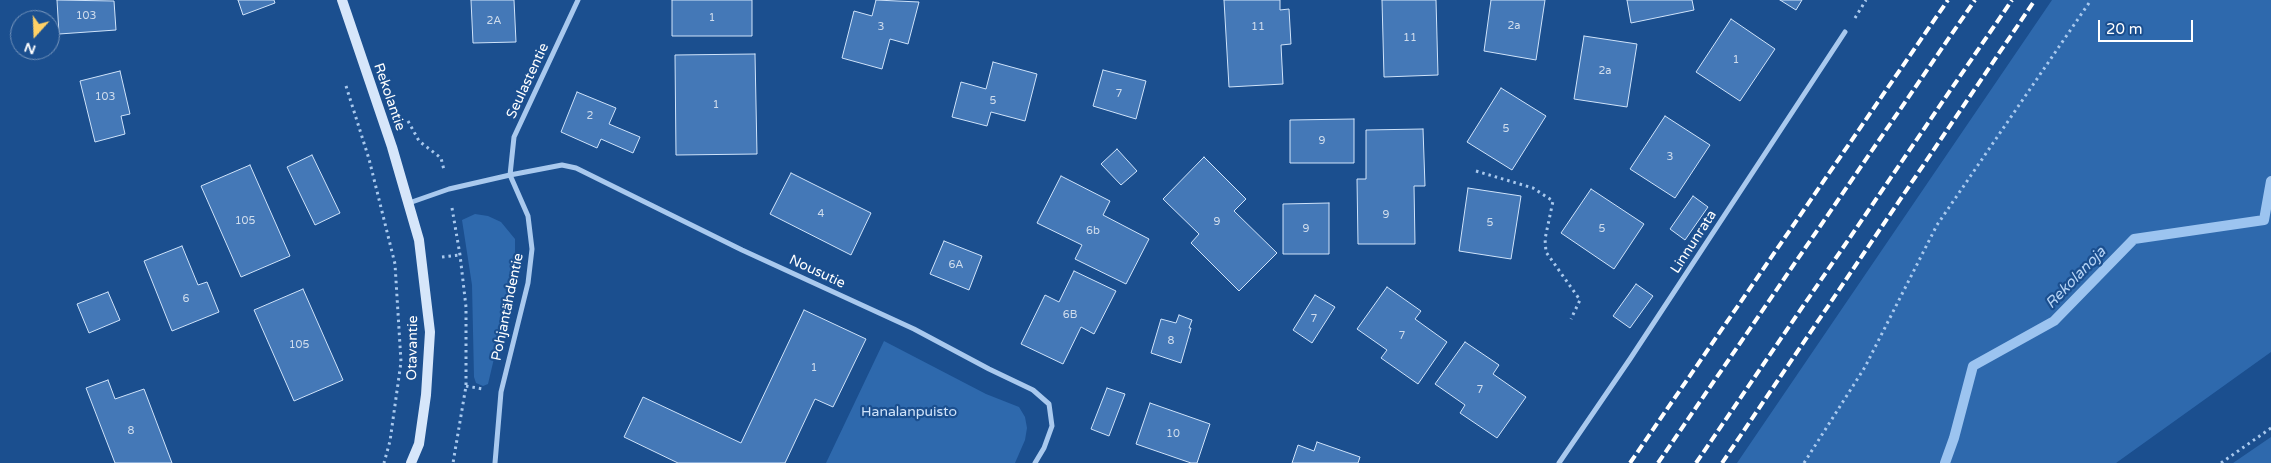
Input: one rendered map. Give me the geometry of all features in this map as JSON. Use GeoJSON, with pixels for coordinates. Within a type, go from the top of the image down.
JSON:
{"type":"FeatureCollection","features":[{"type":"Feature","properties":{"kind":"main road","name":"Rekolantie"},"geometry":{"type":"LineString","coordinates":[[342,0],[409,203]]}},
{"type":"Feature","properties":{"kind":"main road","name":"Otavantie"},"geometry":{"type":"LineString","coordinates":[[409,203],[419,240],[430,332],[426,395],[419,444],[411,463]]}},
{"type":"Feature","properties":{"kind":"street","name":"Seulastentie"},"geometry":{"type":"LineString","coordinates":[[510,175],[514,137],[578,0]]}},
{"type":"Feature","properties":{"kind":"street","name":"Linnunrata"},"geometry":{"type":"LineString","coordinates":[[1559,463],[1630,359],[1844,32]]}},
{"type":"Feature","properties":{"kind":"street","name":"Nousutie"},"geometry":{"type":"LineString","coordinates":[[510,175],[562,165],[576,168],[742,250],[914,329],[1033,390],[1050,404],[1052,426],[1044,448],[1035,463]]}},
{"type":"Feature","properties":{"kind":"street"},"geometry":{"type":"LineString","coordinates":[[409,203],[449,189],[510,175]]}},
{"type":"Feature","properties":{"kind":"street","name":"Pohjantähdentie"},"geometry":{"type":"LineString","coordinates":[[495,463],[501,392],[528,283],[532,249],[528,216],[510,175]]}},
{"type":"Feature","properties":{"kind":"path"},"geometry":{"type":"LineString","coordinates":[[1804,463],[1865,367],[1937,225],[2091,0]]}},
{"type":"Feature","properties":{"kind":"path"},"geometry":{"type":"LineString","coordinates":[[345,83],[369,159],[395,264],[402,362],[390,441],[384,463]]}},
{"type":"Feature","properties":{"kind":"path"},"geometry":{"type":"LineString","coordinates":[[1476,171],[1533,188],[1553,201],[1546,239],[1546,252],[1580,300],[1571,319]]}},
{"type":"Feature","properties":{"kind":"path"},"geometry":{"type":"LineString","coordinates":[[2221,463],[2271,428]]}},
{"type":"Feature","properties":{"kind":"green space"},"geometry":{"type":"Polygon","coordinates":[[[2052,0],[2271,0],[2271,352],[2116,463],[1737,463],[2052,0]]]}},
{"type":"Feature","properties":{"kind":"green space"},"geometry":{"type":"Polygon","coordinates":[[[475,214],[488,216],[501,222],[515,239],[515,269],[488,384],[483,386],[476,383],[474,377],[472,285],[462,220],[475,214]]]}},
{"type":"Feature","properties":{"kind":"green space","name":"Hanalanpuisto"},"geometry":{"type":"Polygon","coordinates":[[[884,341],[986,394],[1019,407],[1025,417],[1027,428],[1025,440],[1015,463],[826,463],[884,341]]]}},
{"type":"Feature","properties":{"kind":"green space"},"geometry":{"type":"Polygon","coordinates":[[[2271,437],[2271,463],[2233,463],[2271,437]]]}},
{"type":"Feature","properties":{"kind":"building"},"geometry":{"type":"Polygon","coordinates":[[[57,0],[114,1],[116,30],[60,34],[60,10],[58,10],[57,0]]]}},
{"type":"Feature","properties":{"kind":"building"},"geometry":{"type":"Polygon","coordinates":[[[238,0],[274,0],[275,3],[243,15],[238,0]]]}},
{"type":"Feature","properties":{"kind":"building"},"geometry":{"type":"Polygon","coordinates":[[[471,0],[514,0],[516,42],[473,43],[471,0]]]}},
{"type":"Feature","properties":{"kind":"building"},"geometry":{"type":"Polygon","coordinates":[[[672,0],[752,0],[752,36],[672,36],[672,0]]]}},
{"type":"Feature","properties":{"kind":"building"},"geometry":{"type":"Polygon","coordinates":[[[876,0],[919,2],[908,44],[890,39],[882,69],[842,58],[854,11],[872,16],[876,0]]]}},
{"type":"Feature","properties":{"kind":"building"},"geometry":{"type":"Polygon","coordinates":[[[1224,0],[1280,0],[1280,10],[1289,9],[1291,44],[1281,45],[1283,84],[1229,87],[1224,0]]]}},
{"type":"Feature","properties":{"kind":"building"},"geometry":{"type":"Polygon","coordinates":[[[1382,0],[1436,0],[1438,75],[1384,77],[1382,0]]]}},
{"type":"Feature","properties":{"kind":"building"},"geometry":{"type":"Polygon","coordinates":[[[1491,0],[1545,0],[1536,60],[1484,51],[1491,0]]]}},
{"type":"Feature","properties":{"kind":"building"},"geometry":{"type":"Polygon","coordinates":[[[1627,0],[1692,0],[1694,10],[1631,23],[1627,0]]]}},
{"type":"Feature","properties":{"kind":"building"},"geometry":{"type":"Polygon","coordinates":[[[1780,0],[1802,0],[1796,10],[1780,0]]]}},
{"type":"Feature","properties":{"kind":"building"},"geometry":{"type":"Polygon","coordinates":[[[1731,19],[1775,49],[1740,101],[1696,72],[1731,19]]]}},
{"type":"Feature","properties":{"kind":"building"},"geometry":{"type":"Polygon","coordinates":[[[1584,36],[1637,44],[1627,107],[1574,99],[1584,36]]]}},
{"type":"Feature","properties":{"kind":"building"},"geometry":{"type":"Polygon","coordinates":[[[755,54],[757,154],[676,155],[675,55],[755,54]]]}},
{"type":"Feature","properties":{"kind":"building"},"geometry":{"type":"Polygon","coordinates":[[[993,62],[1037,74],[1025,121],[991,112],[987,126],[952,117],[961,82],[986,89],[993,62]]]}},
{"type":"Feature","properties":{"kind":"building"},"geometry":{"type":"Polygon","coordinates":[[[1103,70],[1146,81],[1136,119],[1093,106],[1103,70]]]}},
{"type":"Feature","properties":{"kind":"building"},"geometry":{"type":"Polygon","coordinates":[[[120,71],[130,114],[121,116],[125,134],[95,142],[80,81],[120,71]]]}},
{"type":"Feature","properties":{"kind":"building"},"geometry":{"type":"Polygon","coordinates":[[[1501,88],[1546,116],[1512,170],[1467,142],[1501,88]]]}},
{"type":"Feature","properties":{"kind":"building"},"geometry":{"type":"Polygon","coordinates":[[[577,92],[616,108],[609,124],[640,137],[633,153],[601,139],[597,148],[561,132],[577,92]]]}},
{"type":"Feature","properties":{"kind":"building"},"geometry":{"type":"Polygon","coordinates":[[[1665,116],[1710,145],[1675,198],[1630,169],[1665,116]]]}},
{"type":"Feature","properties":{"kind":"building"},"geometry":{"type":"Polygon","coordinates":[[[1354,119],[1354,163],[1290,163],[1290,120],[1354,119]]]}},
{"type":"Feature","properties":{"kind":"building"},"geometry":{"type":"Polygon","coordinates":[[[1423,129],[1425,186],[1414,186],[1415,244],[1358,244],[1357,179],[1366,179],[1366,130],[1423,129]]]}},
{"type":"Feature","properties":{"kind":"building"},"geometry":{"type":"Polygon","coordinates":[[[1117,149],[1137,171],[1121,185],[1101,164],[1117,149]]]}},
{"type":"Feature","properties":{"kind":"building"},"geometry":{"type":"Polygon","coordinates":[[[312,155],[340,213],[315,225],[287,167],[312,155]]]}},
{"type":"Feature","properties":{"kind":"building"},"geometry":{"type":"Polygon","coordinates":[[[1204,157],[1246,199],[1234,211],[1277,253],[1239,291],[1191,243],[1199,234],[1163,199],[1204,157]]]}},
{"type":"Feature","properties":{"kind":"building"},"geometry":{"type":"Polygon","coordinates":[[[250,165],[290,256],[241,277],[201,186],[250,165]]]}},
{"type":"Feature","properties":{"kind":"building"},"geometry":{"type":"Polygon","coordinates":[[[791,173],[871,213],[851,255],[770,214],[791,173]]]}},
{"type":"Feature","properties":{"kind":"building"},"geometry":{"type":"Polygon","coordinates":[[[1061,176],[1110,201],[1103,215],[1149,239],[1126,284],[1075,259],[1082,245],[1037,223],[1061,176]]]}},
{"type":"Feature","properties":{"kind":"building"},"geometry":{"type":"Polygon","coordinates":[[[1468,188],[1521,196],[1511,259],[1459,251],[1468,188]]]}},
{"type":"Feature","properties":{"kind":"building"},"geometry":{"type":"Polygon","coordinates":[[[1591,189],[1644,224],[1614,269],[1561,233],[1591,189]]]}},
{"type":"Feature","properties":{"kind":"building"},"geometry":{"type":"Polygon","coordinates":[[[1693,196],[1708,207],[1685,240],[1670,229],[1693,196]]]}},
{"type":"Feature","properties":{"kind":"building"},"geometry":{"type":"Polygon","coordinates":[[[1329,203],[1329,254],[1283,254],[1283,204],[1329,203]]]}},
{"type":"Feature","properties":{"kind":"building"},"geometry":{"type":"Polygon","coordinates":[[[944,241],[982,256],[969,290],[930,274],[944,241]]]}},
{"type":"Feature","properties":{"kind":"building"},"geometry":{"type":"Polygon","coordinates":[[[182,246],[198,285],[207,282],[219,312],[172,331],[144,261],[182,246]]]}},
{"type":"Feature","properties":{"kind":"building"},"geometry":{"type":"Polygon","coordinates":[[[1074,271],[1116,291],[1094,334],[1081,327],[1063,364],[1021,344],[1045,295],[1059,302],[1074,271]]]}},
{"type":"Feature","properties":{"kind":"building"},"geometry":{"type":"Polygon","coordinates":[[[1636,284],[1653,296],[1630,328],[1613,316],[1636,284]]]}},
{"type":"Feature","properties":{"kind":"building"},"geometry":{"type":"Polygon","coordinates":[[[1387,287],[1421,311],[1415,319],[1447,342],[1418,384],[1381,358],[1387,350],[1357,329],[1387,287]]]}},
{"type":"Feature","properties":{"kind":"building"},"geometry":{"type":"Polygon","coordinates":[[[303,289],[343,380],[294,401],[254,310],[303,289]]]}},
{"type":"Feature","properties":{"kind":"building"},"geometry":{"type":"Polygon","coordinates":[[[108,292],[120,320],[89,333],[77,304],[108,292]]]}},
{"type":"Feature","properties":{"kind":"building"},"geometry":{"type":"Polygon","coordinates":[[[1315,295],[1335,307],[1312,343],[1293,330],[1315,295]]]}},
{"type":"Feature","properties":{"kind":"building"},"geometry":{"type":"Polygon","coordinates":[[[804,310],[866,339],[833,407],[815,399],[785,463],[678,463],[624,437],[643,397],[741,443],[804,310]]]}},
{"type":"Feature","properties":{"kind":"building"},"geometry":{"type":"Polygon","coordinates":[[[1179,315],[1192,320],[1181,363],[1151,353],[1161,319],[1176,323],[1179,315]]]}},
{"type":"Feature","properties":{"kind":"building"},"geometry":{"type":"Polygon","coordinates":[[[1465,342],[1499,365],[1493,374],[1526,397],[1497,438],[1460,413],[1465,405],[1435,384],[1465,342]]]}},
{"type":"Feature","properties":{"kind":"building"},"geometry":{"type":"Polygon","coordinates":[[[108,380],[115,399],[144,389],[172,463],[115,463],[86,388],[108,380]]]}},
{"type":"Feature","properties":{"kind":"building"},"geometry":{"type":"Polygon","coordinates":[[[1107,388],[1125,394],[1109,436],[1091,429],[1107,388]]]}},
{"type":"Feature","properties":{"kind":"building"},"geometry":{"type":"Polygon","coordinates":[[[1150,403],[1210,424],[1197,463],[1191,463],[1136,444],[1150,403]]]}},
{"type":"Feature","properties":{"kind":"building"},"geometry":{"type":"Polygon","coordinates":[[[1317,442],[1360,457],[1358,463],[1292,463],[1298,445],[1314,451],[1317,442]]]}},
{"type":"Feature","properties":{"kind":"waterway","name":"Rekolanoja"},"geometry":{"type":"LineString","coordinates":[[1945,463],[1954,438],[1973,366],[2054,321],[2134,239],[2264,220],[2271,181]]}},
{"type":"Feature","properties":{"kind":"railway"},"geometry":{"type":"LineString","coordinates":[[1630,463],[1948,0]]}},
{"type":"Feature","properties":{"kind":"railway"},"geometry":{"type":"LineString","coordinates":[[1658,463],[1975,0]]}},
{"type":"Feature","properties":{"kind":"railway"},"geometry":{"type":"LineString","coordinates":[[1696,463],[2012,0]]}},
{"type":"Feature","properties":{"kind":"railway"},"geometry":{"type":"LineString","coordinates":[[1722,463],[2035,0]]}}]}
